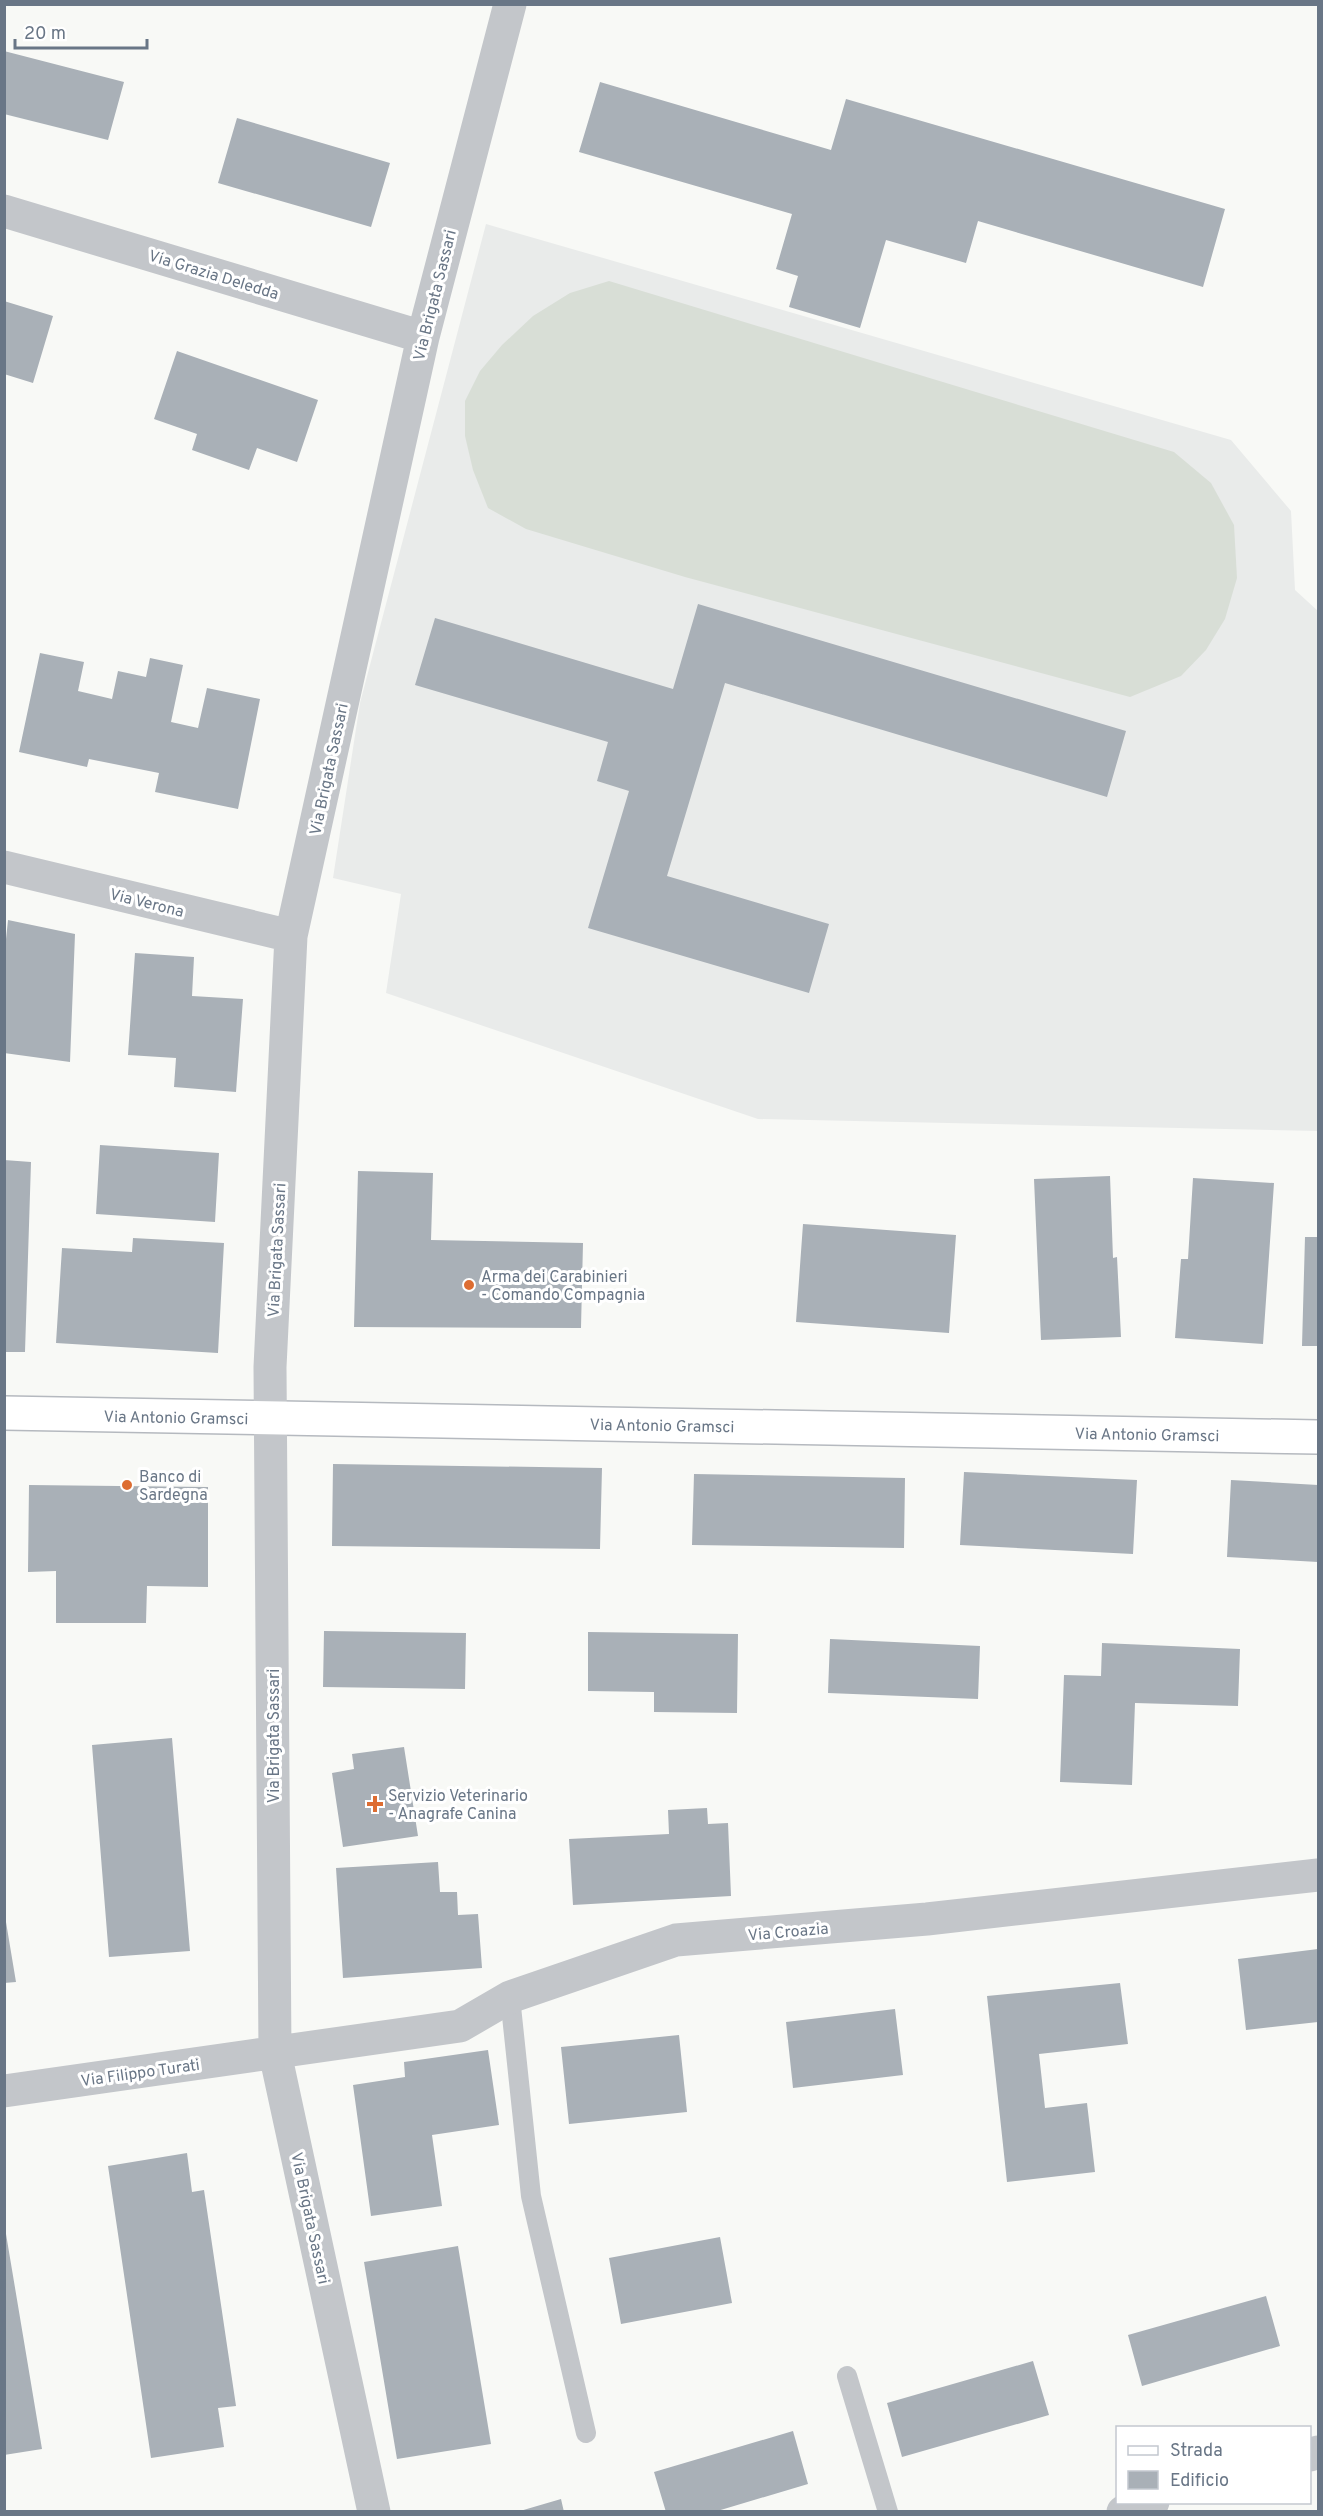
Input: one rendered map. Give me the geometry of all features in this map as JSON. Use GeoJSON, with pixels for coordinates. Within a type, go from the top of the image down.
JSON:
{"type":"FeatureCollection","features":[{"type":"Feature","properties":{"kind":"street","name":"Via Brigata Sassari"},"geometry":{"type":"LineString","coordinates":[[374,2511],[275,2053],[270,1355],[291,936],[423,337],[510,4]]}},
{"type":"Feature","properties":{"kind":"street","name":"Via Grazia Deledda"},"geometry":{"type":"LineString","coordinates":[[4,211],[423,337]]}},
{"type":"Feature","properties":{"kind":"street","name":"Via Verona"},"geometry":{"type":"LineString","coordinates":[[4,867],[291,936]]}},
{"type":"Feature","properties":{"kind":"street","name":"Via Antonio Gramsci"},"geometry":{"type":"LineString","coordinates":[[4,1413],[1318,1437]]}},
{"type":"Feature","properties":{"kind":"street","name":"Via Croazia"},"geometry":{"type":"LineString","coordinates":[[275,2053],[460,2026],[510,1997],[676,1940],[927,1919],[1318,1875]]}},
{"type":"Feature","properties":{"kind":"street","name":"Via Filippo Turati"},"geometry":{"type":"LineString","coordinates":[[4,2091],[275,2053]]}},
{"type":"Feature","properties":{"kind":"street"},"geometry":{"type":"LineString","coordinates":[[1124,2511],[1148,2504]]}},
{"type":"Feature","properties":{"kind":"lane"},"geometry":{"type":"LineString","coordinates":[[510,1997],[531,2196],[586,2433]]}},
{"type":"Feature","properties":{"kind":"lane"},"geometry":{"type":"LineString","coordinates":[[848,2376],[888,2511]]}},
{"type":"Feature","properties":{"kind":"shaded area"},"geometry":{"type":"Polygon","coordinates":[[[486,224],[1231,440],[1291,511],[1295,590],[1318,611],[1318,1131],[758,1119],[386,993],[401,894],[333,878],[360,703],[486,224]]]}},
{"type":"Feature","properties":{"kind":"shaded area"},"geometry":{"type":"Polygon","coordinates":[[[609,281],[1174,452],[1211,483],[1234,525],[1237,578],[1225,619],[1206,650],[1181,676],[1130,697],[685,577],[526,529],[488,508],[473,470],[465,436],[465,401],[480,371],[502,345],[533,316],[570,293],[609,281]]]}},
{"type":"Feature","properties":{"kind":"building"},"geometry":{"type":"Polygon","coordinates":[[[4,51],[124,82],[108,140],[4,114],[4,51]]]}},
{"type":"Feature","properties":{"kind":"building"},"geometry":{"type":"Polygon","coordinates":[[[600,82],[831,150],[846,99],[1225,209],[1203,287],[978,221],[966,263],[886,240],[860,328],[789,307],[798,276],[776,269],[792,214],[579,152],[600,82]]]}},
{"type":"Feature","properties":{"kind":"building"},"geometry":{"type":"Polygon","coordinates":[[[237,118],[390,163],[371,227],[218,183],[237,118]]]}},
{"type":"Feature","properties":{"kind":"building"},"geometry":{"type":"Polygon","coordinates":[[[4,301],[53,316],[33,383],[4,374],[4,301]]]}},
{"type":"Feature","properties":{"kind":"building"},"geometry":{"type":"Polygon","coordinates":[[[177,351],[318,400],[297,462],[257,448],[249,470],[192,450],[197,434],[154,419],[177,351]]]}},
{"type":"Feature","properties":{"kind":"building"},"geometry":{"type":"Polygon","coordinates":[[[698,604],[1126,731],[1107,797],[725,683],[667,876],[829,924],[809,993],[588,928],[629,791],[597,781],[608,742],[415,685],[435,618],[673,689],[698,604]]]}},
{"type":"Feature","properties":{"kind":"building"},"geometry":{"type":"Polygon","coordinates":[[[40,653],[84,662],[78,691],[112,699],[118,671],[146,677],[150,658],[183,665],[171,722],[198,728],[207,688],[260,699],[238,809],[155,792],[159,773],[89,759],[87,767],[19,752],[40,653]]]}},
{"type":"Feature","properties":{"kind":"building"},"geometry":{"type":"Polygon","coordinates":[[[8,920],[75,934],[70,1062],[4,1053],[4,958],[8,920]]]}},
{"type":"Feature","properties":{"kind":"building"},"geometry":{"type":"Polygon","coordinates":[[[135,953],[194,957],[192,996],[243,999],[236,1092],[174,1087],[176,1058],[128,1055],[135,953]]]}},
{"type":"Feature","properties":{"kind":"building"},"geometry":{"type":"Polygon","coordinates":[[[100,1145],[219,1153],[215,1222],[96,1214],[100,1145]]]}},
{"type":"Feature","properties":{"kind":"building"},"geometry":{"type":"Polygon","coordinates":[[[4,1160],[31,1162],[25,1352],[4,1352],[4,1160]]]}},
{"type":"Feature","properties":{"kind":"building","name":"Arma dei Carabinieri - Comando Compagnia"},"geometry":{"type":"Polygon","coordinates":[[[358,1171],[433,1173],[431,1240],[583,1243],[581,1328],[354,1327],[358,1171]]]}},
{"type":"Feature","properties":{"kind":"building"},"geometry":{"type":"Polygon","coordinates":[[[1110,1176],[1113,1258],[1117,1257],[1121,1337],[1041,1340],[1034,1179],[1110,1176]]]}},
{"type":"Feature","properties":{"kind":"building"},"geometry":{"type":"Polygon","coordinates":[[[1193,1178],[1274,1183],[1263,1344],[1175,1338],[1181,1259],[1188,1259],[1193,1178]]]}},
{"type":"Feature","properties":{"kind":"building"},"geometry":{"type":"Polygon","coordinates":[[[803,1224],[956,1235],[949,1333],[796,1322],[803,1224]]]}},
{"type":"Feature","properties":{"kind":"building"},"geometry":{"type":"Polygon","coordinates":[[[1305,1237],[1318,1237],[1318,1346],[1302,1346],[1305,1237]]]}},
{"type":"Feature","properties":{"kind":"building"},"geometry":{"type":"Polygon","coordinates":[[[133,1238],[224,1243],[218,1353],[56,1343],[62,1248],[132,1252],[133,1238]]]}},
{"type":"Feature","properties":{"kind":"building"},"geometry":{"type":"Polygon","coordinates":[[[333,1464],[602,1468],[600,1549],[332,1546],[333,1464]]]}},
{"type":"Feature","properties":{"kind":"building"},"geometry":{"type":"Polygon","coordinates":[[[964,1472],[1137,1480],[1133,1554],[960,1545],[964,1472]]]}},
{"type":"Feature","properties":{"kind":"building"},"geometry":{"type":"Polygon","coordinates":[[[694,1474],[905,1478],[904,1548],[692,1545],[694,1474]]]}},
{"type":"Feature","properties":{"kind":"building"},"geometry":{"type":"Polygon","coordinates":[[[1231,1480],[1318,1485],[1318,1562],[1227,1557],[1231,1480]]]}},
{"type":"Feature","properties":{"kind":"building"},"geometry":{"type":"Polygon","coordinates":[[[29,1485],[208,1487],[208,1587],[147,1586],[146,1623],[56,1623],[56,1571],[28,1572],[29,1485]]]}},
{"type":"Feature","properties":{"kind":"building"},"geometry":{"type":"Polygon","coordinates":[[[324,1631],[466,1633],[465,1689],[323,1687],[324,1631]]]}},
{"type":"Feature","properties":{"kind":"building"},"geometry":{"type":"Polygon","coordinates":[[[588,1632],[738,1634],[737,1713],[654,1712],[654,1692],[588,1691],[588,1632]]]}},
{"type":"Feature","properties":{"kind":"building"},"geometry":{"type":"Polygon","coordinates":[[[830,1639],[980,1646],[978,1699],[828,1693],[830,1639]]]}},
{"type":"Feature","properties":{"kind":"building"},"geometry":{"type":"Polygon","coordinates":[[[1102,1643],[1240,1649],[1238,1706],[1135,1703],[1132,1785],[1060,1782],[1064,1675],[1101,1676],[1102,1643]]]}},
{"type":"Feature","properties":{"kind":"building"},"geometry":{"type":"Polygon","coordinates":[[[172,1738],[190,1951],[109,1957],[92,1745],[172,1738]]]}},
{"type":"Feature","properties":{"kind":"building","name":"Servizio Veterinario - Anagrafe Canina"},"geometry":{"type":"Polygon","coordinates":[[[404,1747],[418,1836],[343,1847],[332,1773],[354,1769],[352,1754],[404,1747]]]}},
{"type":"Feature","properties":{"kind":"building"},"geometry":{"type":"Polygon","coordinates":[[[707,1808],[708,1824],[728,1823],[731,1896],[573,1905],[569,1839],[669,1834],[668,1810],[707,1808]]]}},
{"type":"Feature","properties":{"kind":"building"},"geometry":{"type":"Polygon","coordinates":[[[438,1862],[440,1892],[457,1892],[458,1915],[478,1914],[482,1968],[343,1978],[336,1868],[438,1862]]]}},
{"type":"Feature","properties":{"kind":"building"},"geometry":{"type":"Polygon","coordinates":[[[4,1910],[16,1982],[4,1983],[4,1910]]]}},
{"type":"Feature","properties":{"kind":"building"},"geometry":{"type":"Polygon","coordinates":[[[1318,1949],[1318,2022],[1246,2030],[1238,1959],[1318,1949]]]}},
{"type":"Feature","properties":{"kind":"building"},"geometry":{"type":"Polygon","coordinates":[[[1120,1983],[1128,2044],[1039,2054],[1045,2108],[1087,2103],[1095,2172],[1007,2182],[987,1996],[1120,1983]]]}},
{"type":"Feature","properties":{"kind":"building"},"geometry":{"type":"Polygon","coordinates":[[[895,2009],[903,2075],[793,2088],[786,2022],[895,2009]]]}},
{"type":"Feature","properties":{"kind":"building"},"geometry":{"type":"Polygon","coordinates":[[[679,2035],[687,2112],[569,2124],[561,2047],[679,2035]]]}},
{"type":"Feature","properties":{"kind":"building"},"geometry":{"type":"Polygon","coordinates":[[[488,2050],[499,2125],[432,2135],[442,2206],[371,2216],[353,2085],[405,2077],[404,2062],[488,2050]]]}},
{"type":"Feature","properties":{"kind":"building"},"geometry":{"type":"Polygon","coordinates":[[[187,2153],[192,2192],[204,2190],[236,2406],[218,2408],[224,2447],[151,2458],[108,2166],[187,2153]]]}},
{"type":"Feature","properties":{"kind":"building"},"geometry":{"type":"Polygon","coordinates":[[[4,2222],[42,2449],[4,2455],[4,2222]]]}},
{"type":"Feature","properties":{"kind":"building"},"geometry":{"type":"Polygon","coordinates":[[[720,2237],[732,2303],[621,2324],[609,2258],[720,2237]]]}},
{"type":"Feature","properties":{"kind":"building"},"geometry":{"type":"Polygon","coordinates":[[[458,2246],[491,2444],[397,2459],[364,2262],[458,2246]]]}},
{"type":"Feature","properties":{"kind":"building"},"geometry":{"type":"Polygon","coordinates":[[[1266,2296],[1280,2346],[1142,2386],[1128,2335],[1266,2296]]]}},
{"type":"Feature","properties":{"kind":"building"},"geometry":{"type":"Polygon","coordinates":[[[1033,2361],[1049,2415],[902,2457],[887,2403],[1033,2361]]]}},
{"type":"Feature","properties":{"kind":"building"},"geometry":{"type":"Polygon","coordinates":[[[793,2431],[808,2484],[714,2512],[666,2512],[654,2472],[793,2431]]]}},
{"type":"Feature","properties":{"kind":"building"},"geometry":{"type":"Polygon","coordinates":[[[561,2499],[564,2512],[520,2512],[520,2511],[561,2499]]]}},
{"type":"Feature","properties":{"kind":"place","name":"Arma dei Carabinieri - Comando Compagnia"},"geometry":{"type":"Point","coordinates":[469,1285]}},
{"type":"Feature","properties":{"kind":"place","name":"Banco di Sardegna"},"geometry":{"type":"Point","coordinates":[127,1485]}},
{"type":"Feature","properties":{"kind":"place","name":"Servizio Veterinario - Anagrafe Canina"},"geometry":{"type":"Point","coordinates":[375,1804]}}]}
